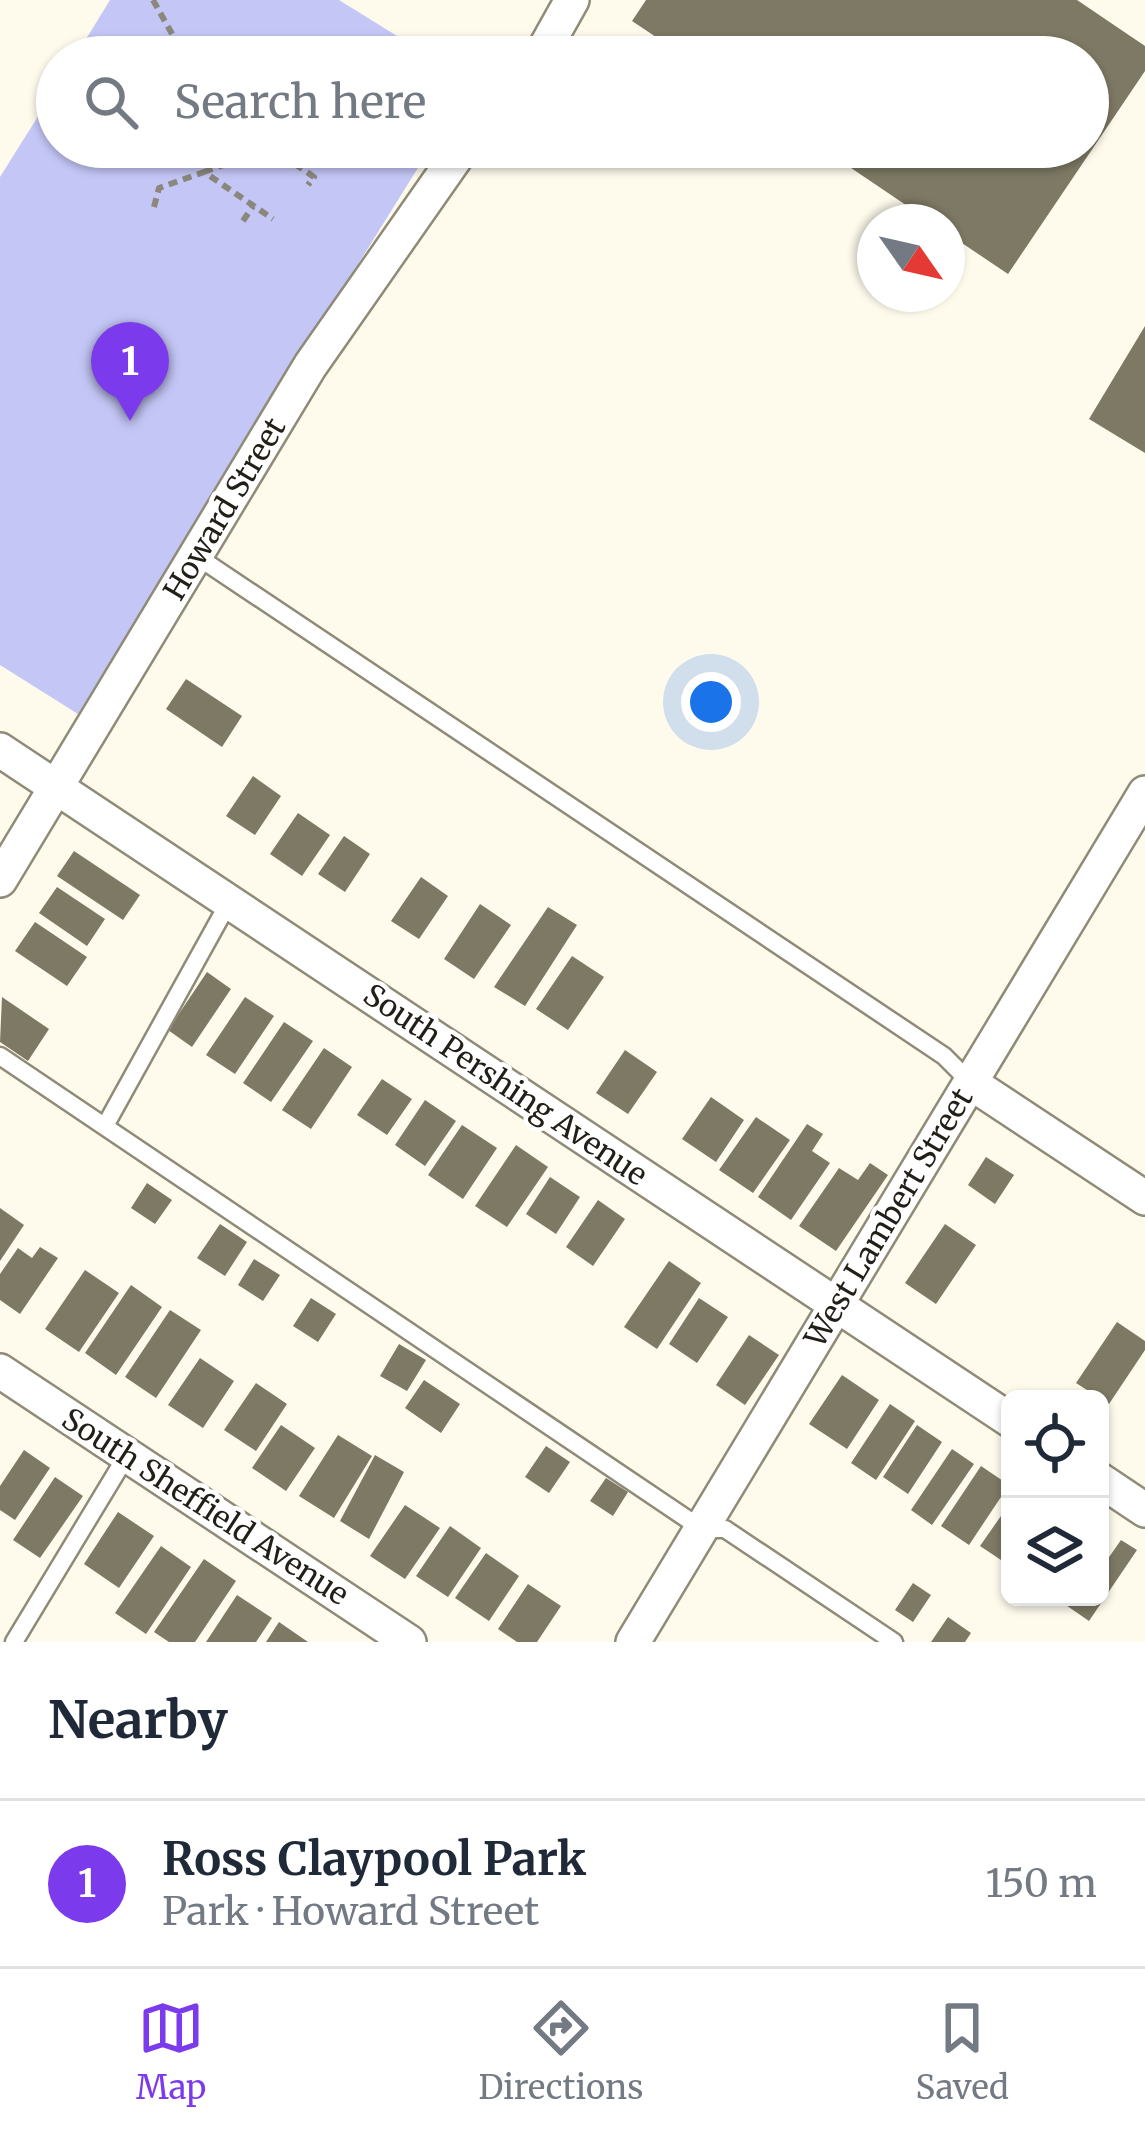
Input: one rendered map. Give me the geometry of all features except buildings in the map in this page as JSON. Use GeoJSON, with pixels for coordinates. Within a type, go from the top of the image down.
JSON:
{"type":"FeatureCollection","features":[{"type":"Feature","properties":{"kind":"street"},"geometry":{"type":"LineString","coordinates":[[552,36],[572,0]]}},
{"type":"Feature","properties":{"kind":"street","name":"Howard Street"},"geometry":{"type":"LineString","coordinates":[[0,880],[310,366],[448,168]]}},
{"type":"Feature","properties":{"kind":"street","name":"South Pershing Avenue"},"geometry":{"type":"LineString","coordinates":[[0,750],[1001,1414]]}},
{"type":"Feature","properties":{"kind":"street","name":"West Lambert Street"},"geometry":{"type":"LineString","coordinates":[[633,1642],[1145,793]]}},
{"type":"Feature","properties":{"kind":"street"},"geometry":{"type":"LineString","coordinates":[[970,1083],[1145,1198]]}},
{"type":"Feature","properties":{"kind":"street","name":"South Sheffield Avenue"},"geometry":{"type":"LineString","coordinates":[[0,1371],[409,1642]]}},
{"type":"Feature","properties":{"kind":"street"},"geometry":{"type":"LineString","coordinates":[[1109,1486],[1145,1510]]}},
{"type":"Feature","properties":{"kind":"lane"},"geometry":{"type":"LineString","coordinates":[[198,557],[944,1056],[970,1083]]}},
{"type":"Feature","properties":{"kind":"lane"},"geometry":{"type":"LineString","coordinates":[[105,1126],[229,902]]}},
{"type":"Feature","properties":{"kind":"lane"},"geometry":{"type":"LineString","coordinates":[[0,1056],[702,1529],[725,1529],[894,1642]]}},
{"type":"Feature","properties":{"kind":"lane"},"geometry":{"type":"LineString","coordinates":[[14,1642],[127,1455]]}},
{"type":"Feature","properties":{"kind":"path"},"geometry":{"type":"LineString","coordinates":[[153,0],[173,36]]}},
{"type":"Feature","properties":{"kind":"path"},"geometry":{"type":"LineString","coordinates":[[154,207],[159,188],[215,168]]}},
{"type":"Feature","properties":{"kind":"path"},"geometry":{"type":"LineString","coordinates":[[302,168],[314,176],[308,185]]}},
{"type":"Feature","properties":{"kind":"path"},"geometry":{"type":"LineString","coordinates":[[204,172],[273,219]]}},
{"type":"Feature","properties":{"kind":"path"},"geometry":{"type":"LineString","coordinates":[[243,221],[253,206]]}},
{"type":"Feature","properties":{"kind":"shaded area"},"geometry":{"type":"Polygon","coordinates":[[[110,0],[339,0],[397,36],[88,36],[110,0]]]}},
{"type":"Feature","properties":{"kind":"shaded area"},"geometry":{"type":"Polygon","coordinates":[[[36,120],[36,168],[418,168],[78,714],[0,665],[0,177],[36,120]]]}},
{"type":"Feature","properties":{"kind":"place","name":"Ross Claypool Park"},"geometry":{"type":"Point","coordinates":[130,421]}}]}
